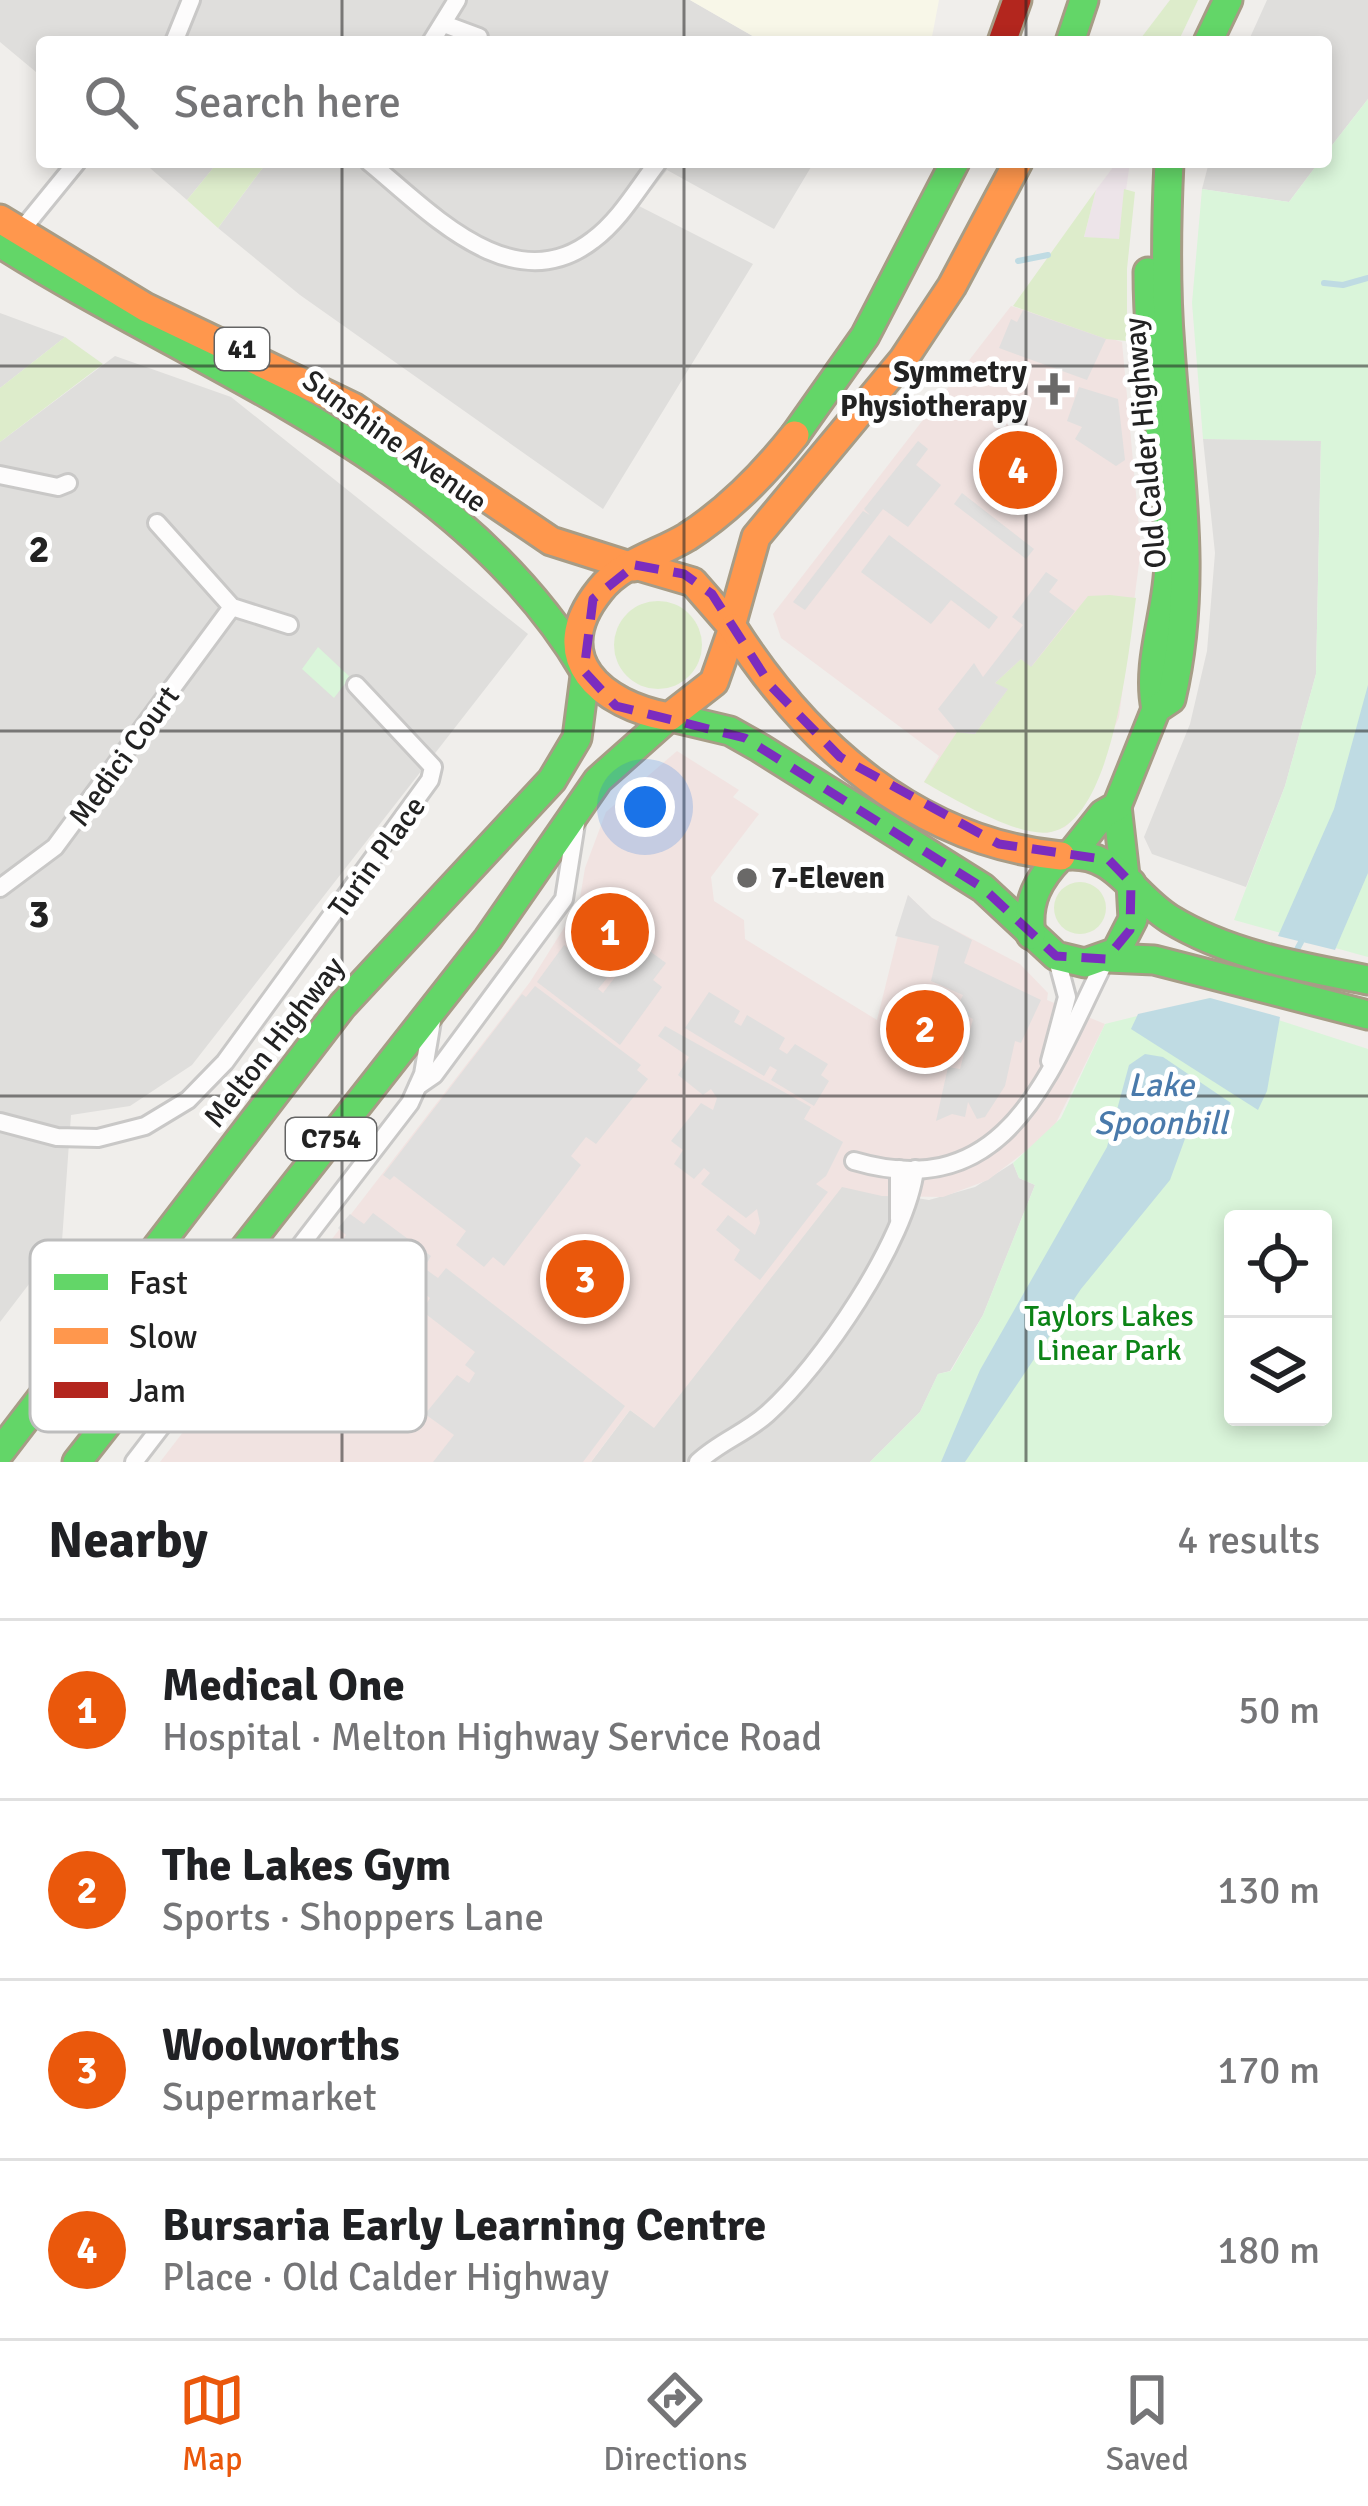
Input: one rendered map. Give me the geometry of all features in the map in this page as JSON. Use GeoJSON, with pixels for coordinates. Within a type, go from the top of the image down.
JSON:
{"type":"FeatureCollection","features":[{"type":"Feature","properties":{"kind":"main road"},"geometry":{"type":"LineString","coordinates":[[1004,36],[1016,0]]}},
{"type":"Feature","properties":{"kind":"main road"},"geometry":{"type":"LineString","coordinates":[[1072,36],[1084,0]]}},
{"type":"Feature","properties":{"kind":"main road"},"geometry":{"type":"LineString","coordinates":[[1211,36],[1228,0]]}},
{"type":"Feature","properties":{"kind":"main road"},"geometry":{"type":"LineString","coordinates":[[585,673],[586,622],[593,599],[634,566],[718,514],[793,436],[887,295],[952,168]]}},
{"type":"Feature","properties":{"kind":"main road"},"geometry":{"type":"LineString","coordinates":[[670,717],[716,684],[726,666],[743,568],[756,537],[910,349],[952,286],[1015,168]]}},
{"type":"Feature","properties":{"kind":"main road","name":"Old Calder Highway"},"geometry":{"type":"LineString","coordinates":[[1066,854],[1103,814],[1118,806],[1156,710],[1171,699],[1176,682],[1179,582],[1165,288],[1168,168]]}},
{"type":"Feature","properties":{"kind":"main road","name":"Sunshine Avenue"},"geometry":{"type":"LineString","coordinates":[[7,236],[353,407],[551,542],[634,566]]}},
{"type":"Feature","properties":{"kind":"main road","name":"Sunshine Avenue"},"geometry":{"type":"LineString","coordinates":[[7,236],[104,310],[243,378],[336,434],[513,569],[554,617],[585,673]]}},
{"type":"Feature","properties":{"kind":"main road","name":"41"},"geometry":{"type":"LineString","coordinates":[[634,566],[670,570],[705,587],[797,717],[854,768],[1014,850],[1108,860],[1169,918],[1258,953],[1368,980]]}},
{"type":"Feature","properties":{"kind":"main road","name":"41"},"geometry":{"type":"LineString","coordinates":[[585,673],[616,706],[745,738],[983,888],[1056,956]]}},
{"type":"Feature","properties":{"kind":"main road","name":"Melton Highway"},"geometry":{"type":"LineString","coordinates":[[163,1240],[342,1006],[552,780],[577,738],[585,673]]}},
{"type":"Feature","properties":{"kind":"main road","name":"C754"},"geometry":{"type":"LineString","coordinates":[[251,1240],[437,1003],[620,756],[670,717]]}},
{"type":"Feature","properties":{"kind":"main road","name":"Old Calder Highway"},"geometry":{"type":"LineString","coordinates":[[1118,806],[1124,822],[1128,879]]}},
{"type":"Feature","properties":{"kind":"main road"},"geometry":{"type":"LineString","coordinates":[[1031,935],[1031,896],[1066,854]]}},
{"type":"Feature","properties":{"kind":"main road"},"geometry":{"type":"LineString","coordinates":[[1108,959],[1130,930],[1128,879]]}},
{"type":"Feature","properties":{"kind":"main road"},"geometry":{"type":"LineString","coordinates":[[1056,956],[1085,963],[1154,960],[1368,1015]]}},
{"type":"Feature","properties":{"kind":"main road","name":"Melton Highway"},"geometry":{"type":"LineString","coordinates":[[0,1452],[30,1413]]}},
{"type":"Feature","properties":{"kind":"main road","name":"C754"},"geometry":{"type":"LineString","coordinates":[[76,1462],[100,1432]]}},
{"type":"Feature","properties":{"kind":"street"},"geometry":{"type":"LineString","coordinates":[[180,36],[191,0]]}},
{"type":"Feature","properties":{"kind":"street"},"geometry":{"type":"LineString","coordinates":[[435,36],[457,0]]}},
{"type":"Feature","properties":{"kind":"street"},"geometry":{"type":"LineString","coordinates":[[444,24],[475,36]]}},
{"type":"Feature","properties":{"kind":"street"},"geometry":{"type":"LineString","coordinates":[[7,236],[71,168]]}},
{"type":"Feature","properties":{"kind":"street"},"geometry":{"type":"LineString","coordinates":[[377,168],[471,243],[498,256],[528,260],[558,257],[595,239],[653,168]]}},
{"type":"Feature","properties":{"kind":"street"},"geometry":{"type":"LineString","coordinates":[[0,476],[58,488],[68,483]]}},
{"type":"Feature","properties":{"kind":"street"},"geometry":{"type":"LineString","coordinates":[[157,523],[232,607],[289,625]]}},
{"type":"Feature","properties":{"kind":"street","name":"Medici Court"},"geometry":{"type":"LineString","coordinates":[[0,888],[56,848],[232,607]]}},
{"type":"Feature","properties":{"kind":"street","name":"Turin Place"},"geometry":{"type":"LineString","coordinates":[[0,1121],[76,1140],[122,1134],[167,1115],[224,1061],[430,780],[433,767],[356,685]]}},
{"type":"Feature","properties":{"kind":"street"},"geometry":{"type":"LineString","coordinates":[[302,1240],[418,1086],[434,1075],[564,899],[578,810]]}},
{"type":"Feature","properties":{"kind":"street"},"geometry":{"type":"LineString","coordinates":[[1040,1091],[1067,997],[1056,956]]}},
{"type":"Feature","properties":{"kind":"street"},"geometry":{"type":"LineString","coordinates":[[854,1161],[907,1169],[980,1151],[1011,1128],[1040,1091],[1108,959]]}},
{"type":"Feature","properties":{"kind":"street"},"geometry":{"type":"LineString","coordinates":[[418,1086],[437,1003]]}},
{"type":"Feature","properties":{"kind":"street"},"geometry":{"type":"LineString","coordinates":[[698,1462],[776,1405],[862,1297],[899,1220],[907,1169]]}},
{"type":"Feature","properties":{"kind":"street"},"geometry":{"type":"LineString","coordinates":[[134,1462],[157,1432]]}},
{"type":"Feature","properties":{"kind":"highlighted area"},"geometry":{"type":"Polygon","coordinates":[[[635,565],[684,574],[712,594],[771,686],[840,757],[999,844],[1109,860],[1131,883],[1130,930],[1106,959],[1056,956],[983,888],[745,738],[616,706],[584,671],[593,599],[635,565]]]}},
{"type":"Feature","properties":{"kind":"shaded area"},"geometry":{"type":"Polygon","coordinates":[[[0,0],[690,0],[753,36],[36,36],[36,72],[0,42],[0,0]]]}},
{"type":"Feature","properties":{"kind":"shaded area"},"geometry":{"type":"Polygon","coordinates":[[[690,0],[939,0],[932,36],[753,36],[690,0]]]}},
{"type":"Feature","properties":{"kind":"shaded area"},"geometry":{"type":"Polygon","coordinates":[[[1267,0],[1368,0],[1368,99],[1332,145],[1332,36],[1251,36],[1267,0]]]}},
{"type":"Feature","properties":{"kind":"shaded area"},"geometry":{"type":"Polygon","coordinates":[[[150,168],[213,168],[187,200],[150,168]]]}},
{"type":"Feature","properties":{"kind":"shaded area"},"geometry":{"type":"Polygon","coordinates":[[[263,168],[810,168],[774,229],[667,170],[639,206],[753,264],[603,509],[300,295],[218,228],[263,168]]]}},
{"type":"Feature","properties":{"kind":"shaded area"},"geometry":{"type":"Polygon","coordinates":[[[1112,168],[1129,168],[1119,240],[1084,237],[1096,190],[1112,168]]]}},
{"type":"Feature","properties":{"kind":"shaded area"},"geometry":{"type":"Polygon","coordinates":[[[1207,168],[1314,168],[1289,202],[1202,189],[1207,168]]]}},
{"type":"Feature","properties":{"kind":"shaded area"},"geometry":{"type":"Polygon","coordinates":[[[1011,306],[1122,342],[1141,548],[1119,717],[1078,814],[1065,827],[1047,833],[1015,826],[924,782],[939,756],[781,638],[773,614],[1011,306]]]}},
{"type":"Feature","properties":{"kind":"shaded area"},"geometry":{"type":"Polygon","coordinates":[[[1023,310],[1106,339],[1087,380],[999,348],[1011,319],[1017,322],[1023,310]]]}},
{"type":"Feature","properties":{"kind":"shaded area"},"geometry":{"type":"Polygon","coordinates":[[[0,313],[65,337],[0,388],[0,313]]]}},
{"type":"Feature","properties":{"kind":"shaded area"},"geometry":{"type":"Polygon","coordinates":[[[115,356],[231,397],[528,634],[192,1065],[130,1106],[71,1115],[62,1240],[30,1240],[30,1283],[0,1322],[0,442],[115,356]]]}},
{"type":"Feature","properties":{"kind":"shaded area"},"geometry":{"type":"Polygon","coordinates":[[[1079,387],[1118,399],[1125,460],[1116,466],[1075,439],[1082,427],[1067,421],[1079,387]]]}},
{"type":"Feature","properties":{"kind":"shaded area"},"geometry":{"type":"Polygon","coordinates":[[[1203,439],[1321,440],[1316,674],[1285,786],[1246,887],[1152,854],[1144,837],[1190,724],[1207,651],[1215,553],[1203,439]]]}},
{"type":"Feature","properties":{"kind":"shaded area"},"geometry":{"type":"Polygon","coordinates":[[[918,441],[928,449],[916,465],[941,485],[908,527],[883,509],[805,610],[793,602],[863,511],[870,515],[864,509],[918,441]]]}},
{"type":"Feature","properties":{"kind":"shaded area"},"geometry":{"type":"Polygon","coordinates":[[[962,493],[1034,549],[1026,559],[954,504],[962,493]]]}},
{"type":"Feature","properties":{"kind":"shaded area"},"geometry":{"type":"Polygon","coordinates":[[[889,535],[998,617],[989,629],[951,600],[931,624],[861,572],[889,535]]]}},
{"type":"Feature","properties":{"kind":"shaded area"},"geometry":{"type":"Polygon","coordinates":[[[1046,572],[1058,580],[1049,592],[1075,611],[1031,667],[1021,659],[995,683],[1008,689],[975,734],[957,732],[938,709],[974,663],[983,677],[1023,625],[1012,617],[1046,572]]]}},
{"type":"Feature","properties":{"kind":"shaded area"},"geometry":{"type":"Polygon","coordinates":[[[677,751],[739,790],[733,797],[759,814],[711,877],[714,901],[744,920],[745,939],[877,1020],[908,895],[932,918],[1020,964],[1048,993],[1047,1000],[1105,1024],[1052,1131],[988,1180],[943,1197],[882,1196],[842,1187],[654,1428],[630,1410],[591,1462],[160,1462],[183,1432],[426,1432],[426,1240],[331,1240],[530,982],[579,904],[585,868],[606,812],[677,751]]]}},
{"type":"Feature","properties":{"kind":"shaded area"},"geometry":{"type":"Polygon","coordinates":[[[908,895],[932,918],[972,940],[964,963],[1041,1000],[1021,1043],[1015,1041],[1005,1086],[985,1117],[977,1119],[968,1102],[965,1117],[952,1114],[936,1121],[948,1067],[960,1069],[973,1019],[956,1010],[963,995],[931,981],[939,946],[895,936],[908,895]]]}},
{"type":"Feature","properties":{"kind":"shaded area"},"geometry":{"type":"Polygon","coordinates":[[[640,944],[666,963],[653,980],[662,987],[620,1045],[537,982],[564,945],[607,978],[598,989],[603,993],[640,944]]]}},
{"type":"Feature","properties":{"kind":"shaded area"},"geometry":{"type":"Polygon","coordinates":[[[535,986],[641,1065],[637,1070],[648,1079],[596,1144],[586,1137],[571,1156],[581,1165],[504,1266],[493,1257],[484,1267],[456,1245],[466,1231],[394,1176],[390,1180],[383,1175],[522,994],[526,997],[535,986]]]}},
{"type":"Feature","properties":{"kind":"shaded area"},"geometry":{"type":"Polygon","coordinates":[[[709,992],[740,1011],[734,1022],[741,1026],[747,1015],[785,1038],[779,1049],[787,1054],[795,1044],[828,1064],[821,1075],[829,1081],[814,1106],[771,1080],[777,1070],[770,1066],[764,1076],[685,1028],[709,992]]]}},
{"type":"Feature","properties":{"kind":"shaded area"},"geometry":{"type":"Polygon","coordinates":[[[665,1026],[811,1107],[804,1119],[843,1142],[826,1176],[816,1184],[828,1192],[760,1280],[734,1260],[740,1250],[716,1230],[728,1215],[755,1235],[760,1223],[757,1209],[746,1218],[701,1184],[710,1173],[704,1168],[694,1179],[674,1164],[683,1150],[671,1141],[701,1103],[713,1110],[717,1098],[711,1089],[703,1095],[678,1075],[689,1057],[658,1036],[665,1026]]]}},
{"type":"Feature","properties":{"kind":"shaded area"},"geometry":{"type":"Polygon","coordinates":[[[1013,1163],[1019,1178],[1035,1185],[983,1315],[950,1371],[938,1374],[920,1412],[870,1462],[591,1462],[630,1410],[654,1427],[842,1186],[929,1200],[975,1187],[1013,1163]]]}},
{"type":"Feature","properties":{"kind":"shaded area"},"geometry":{"type":"Polygon","coordinates":[[[373,1213],[409,1240],[342,1240],[346,1235],[338,1228],[350,1214],[364,1224],[373,1213]]]}},
{"type":"Feature","properties":{"kind":"shaded area"},"geometry":{"type":"Polygon","coordinates":[[[446,1268],[625,1406],[583,1462],[433,1462],[454,1435],[426,1413],[457,1375],[469,1383],[475,1373],[465,1365],[475,1352],[426,1314],[430,1298],[426,1269],[438,1278],[446,1268]]]}},
{"type":"Feature","properties":{"kind":"green space"},"geometry":{"type":"Polygon","coordinates":[[[1170,0],[1198,0],[1181,36],[1143,36],[1170,0]]]}},
{"type":"Feature","properties":{"kind":"green space"},"geometry":{"type":"Polygon","coordinates":[[[1368,99],[1368,957],[1234,920],[1285,786],[1316,674],[1321,441],[1203,439],[1192,303],[1202,189],[1289,202],[1314,168],[1332,168],[1332,145],[1368,99]]]}},
{"type":"Feature","properties":{"kind":"green space"},"geometry":{"type":"Polygon","coordinates":[[[213,168],[263,168],[218,228],[187,200],[213,168]]]}},
{"type":"Feature","properties":{"kind":"green space"},"geometry":{"type":"Polygon","coordinates":[[[1124,189],[1135,192],[1127,269],[1127,341],[1106,339],[1013,306],[1096,190],[1084,237],[1119,239],[1124,189]]]}},
{"type":"Feature","properties":{"kind":"green space"},"geometry":{"type":"Polygon","coordinates":[[[65,337],[103,364],[0,442],[0,388],[65,337]]]}},
{"type":"Feature","properties":{"kind":"green space"},"geometry":{"type":"Polygon","coordinates":[[[1088,596],[1136,598],[1122,691],[1103,766],[1072,821],[1051,832],[1022,829],[986,816],[924,782],[957,732],[975,734],[1007,690],[995,683],[1021,659],[1032,666],[1088,596]]]}},
{"type":"Feature","properties":{"kind":"green space"},"geometry":{"type":"Polygon","coordinates":[[[658,601],[689,614],[702,645],[689,676],[658,689],[627,676],[614,645],[627,614],[658,601]]]}},
{"type":"Feature","properties":{"kind":"green space"},"geometry":{"type":"Polygon","coordinates":[[[318,647],[350,677],[334,698],[302,669],[318,647]]]}},
{"type":"Feature","properties":{"kind":"green space"},"geometry":{"type":"Polygon","coordinates":[[[1080,882],[1098,890],[1106,908],[1098,926],[1080,934],[1062,926],[1054,908],[1062,890],[1080,882]]]}},
{"type":"Feature","properties":{"kind":"green space","name":"Taylors Lakes Linear Park"},"geometry":{"type":"Polygon","coordinates":[[[1210,998],[1368,1049],[1368,1462],[870,1462],[920,1412],[938,1374],[951,1371],[983,1315],[1035,1185],[1019,1178],[1013,1163],[1061,1118],[1105,1024],[1210,998]]]}},
{"type":"Feature","properties":{"kind":"water"},"geometry":{"type":"Polygon","coordinates":[[[1368,685],[1368,873],[1335,950],[1278,936],[1334,809],[1368,685]]]}},
{"type":"Feature","properties":{"kind":"water"},"geometry":{"type":"Polygon","coordinates":[[[1210,998],[1280,1017],[1267,1091],[1258,1110],[1131,1029],[1138,1014],[1210,998]]]}},
{"type":"Feature","properties":{"kind":"water","name":"Lake Spoonbill"},"geometry":{"type":"Polygon","coordinates":[[[1145,1054],[1163,1057],[1231,1103],[1223,1115],[1186,1136],[1170,1180],[1081,1289],[965,1462],[941,1462],[980,1370],[1107,1147],[1129,1065],[1145,1054]]]}},
{"type":"Feature","properties":{"kind":"waterway"},"geometry":{"type":"LineString","coordinates":[[1018,261],[1048,255]]}},
{"type":"Feature","properties":{"kind":"waterway"},"geometry":{"type":"LineString","coordinates":[[1324,283],[1343,285],[1368,278]]}},
{"type":"Feature","properties":{"kind":"waterway"},"geometry":{"type":"LineString","coordinates":[[1293,957],[1301,942]]}},
{"type":"Feature","properties":{"kind":"traffic: fast"},"geometry":{"type":"LineString","coordinates":[[1072,36],[1084,0]]}},
{"type":"Feature","properties":{"kind":"traffic: fast"},"geometry":{"type":"LineString","coordinates":[[1211,36],[1228,0]]}},
{"type":"Feature","properties":{"kind":"traffic: fast"},"geometry":{"type":"LineString","coordinates":[[795,435],[865,336],[952,168]]}},
{"type":"Feature","properties":{"kind":"traffic: fast"},"geometry":{"type":"LineString","coordinates":[[1072,853],[1103,814],[1117,806],[1156,709],[1171,699],[1179,655],[1185,567],[1167,302],[1169,168]]}},
{"type":"Feature","properties":{"kind":"traffic: fast"},"geometry":{"type":"LineString","coordinates":[[0,243],[319,424],[396,475],[468,531],[531,596],[584,670]]}},
{"type":"Feature","properties":{"kind":"traffic: fast"},"geometry":{"type":"LineString","coordinates":[[1148,272],[1169,561],[1154,673],[1156,709]]}},
{"type":"Feature","properties":{"kind":"traffic: fast"},"geometry":{"type":"LineString","coordinates":[[163,1240],[342,1006],[552,780],[577,738],[585,676]]}},
{"type":"Feature","properties":{"kind":"traffic: fast"},"geometry":{"type":"LineString","coordinates":[[251,1240],[488,939],[598,780],[669,717]]}},
{"type":"Feature","properties":{"kind":"traffic: fast"},"geometry":{"type":"LineString","coordinates":[[671,717],[730,731],[760,748],[983,888],[1056,956],[1085,963],[1116,952],[1133,919],[1131,883]]}},
{"type":"Feature","properties":{"kind":"traffic: fast"},"geometry":{"type":"LineString","coordinates":[[1117,806],[1125,876]]}},
{"type":"Feature","properties":{"kind":"traffic: fast"},"geometry":{"type":"LineString","coordinates":[[1031,935],[1030,912],[1040,882],[1061,856],[1080,855],[1109,866],[1170,919],[1216,942],[1368,980]]}},
{"type":"Feature","properties":{"kind":"traffic: fast"},"geometry":{"type":"LineString","coordinates":[[1109,958],[1154,960],[1368,1015]]}},
{"type":"Feature","properties":{"kind":"traffic: fast"},"geometry":{"type":"LineString","coordinates":[[0,1452],[30,1413]]}},
{"type":"Feature","properties":{"kind":"traffic: fast"},"geometry":{"type":"LineString","coordinates":[[77,1462],[101,1432]]}},
{"type":"Feature","properties":{"kind":"traffic: slow"},"geometry":{"type":"LineString","coordinates":[[731,626],[756,537],[903,360],[952,286],[1015,168]]}},
{"type":"Feature","properties":{"kind":"traffic: slow"},"geometry":{"type":"LineString","coordinates":[[0,219],[145,307],[353,407],[551,541],[633,567]]}},
{"type":"Feature","properties":{"kind":"traffic: slow"},"geometry":{"type":"LineString","coordinates":[[635,565],[693,582],[733,628],[714,682],[669,717],[622,702],[589,674],[580,657],[578,637],[584,614],[619,573],[687,537],[731,503],[795,435]]}},
{"type":"Feature","properties":{"kind":"traffic: slow"},"geometry":{"type":"LineString","coordinates":[[733,628],[796,711],[871,781],[960,831],[1009,847],[1061,856]]}},
{"type":"Feature","properties":{"kind":"traffic: jam"},"geometry":{"type":"LineString","coordinates":[[1004,36],[1017,0]]}},
{"type":"Feature","properties":{"kind":"place","name":"Symmetry Physiotherapy"},"geometry":{"type":"Point","coordinates":[1054,389]}},
{"type":"Feature","properties":{"kind":"place","name":"Bursaria Early Learning Centre"},"geometry":{"type":"Point","coordinates":[1018,470]}},
{"type":"Feature","properties":{"kind":"place","name":"7-Eleven"},"geometry":{"type":"Point","coordinates":[747,878]}},
{"type":"Feature","properties":{"kind":"place","name":"Medical One"},"geometry":{"type":"Point","coordinates":[610,932]}},
{"type":"Feature","properties":{"kind":"place","name":"The Lakes Gym"},"geometry":{"type":"Point","coordinates":[925,1029]}},
{"type":"Feature","properties":{"kind":"place","name":"Woolworths"},"geometry":{"type":"Point","coordinates":[585,1279]}}]}
